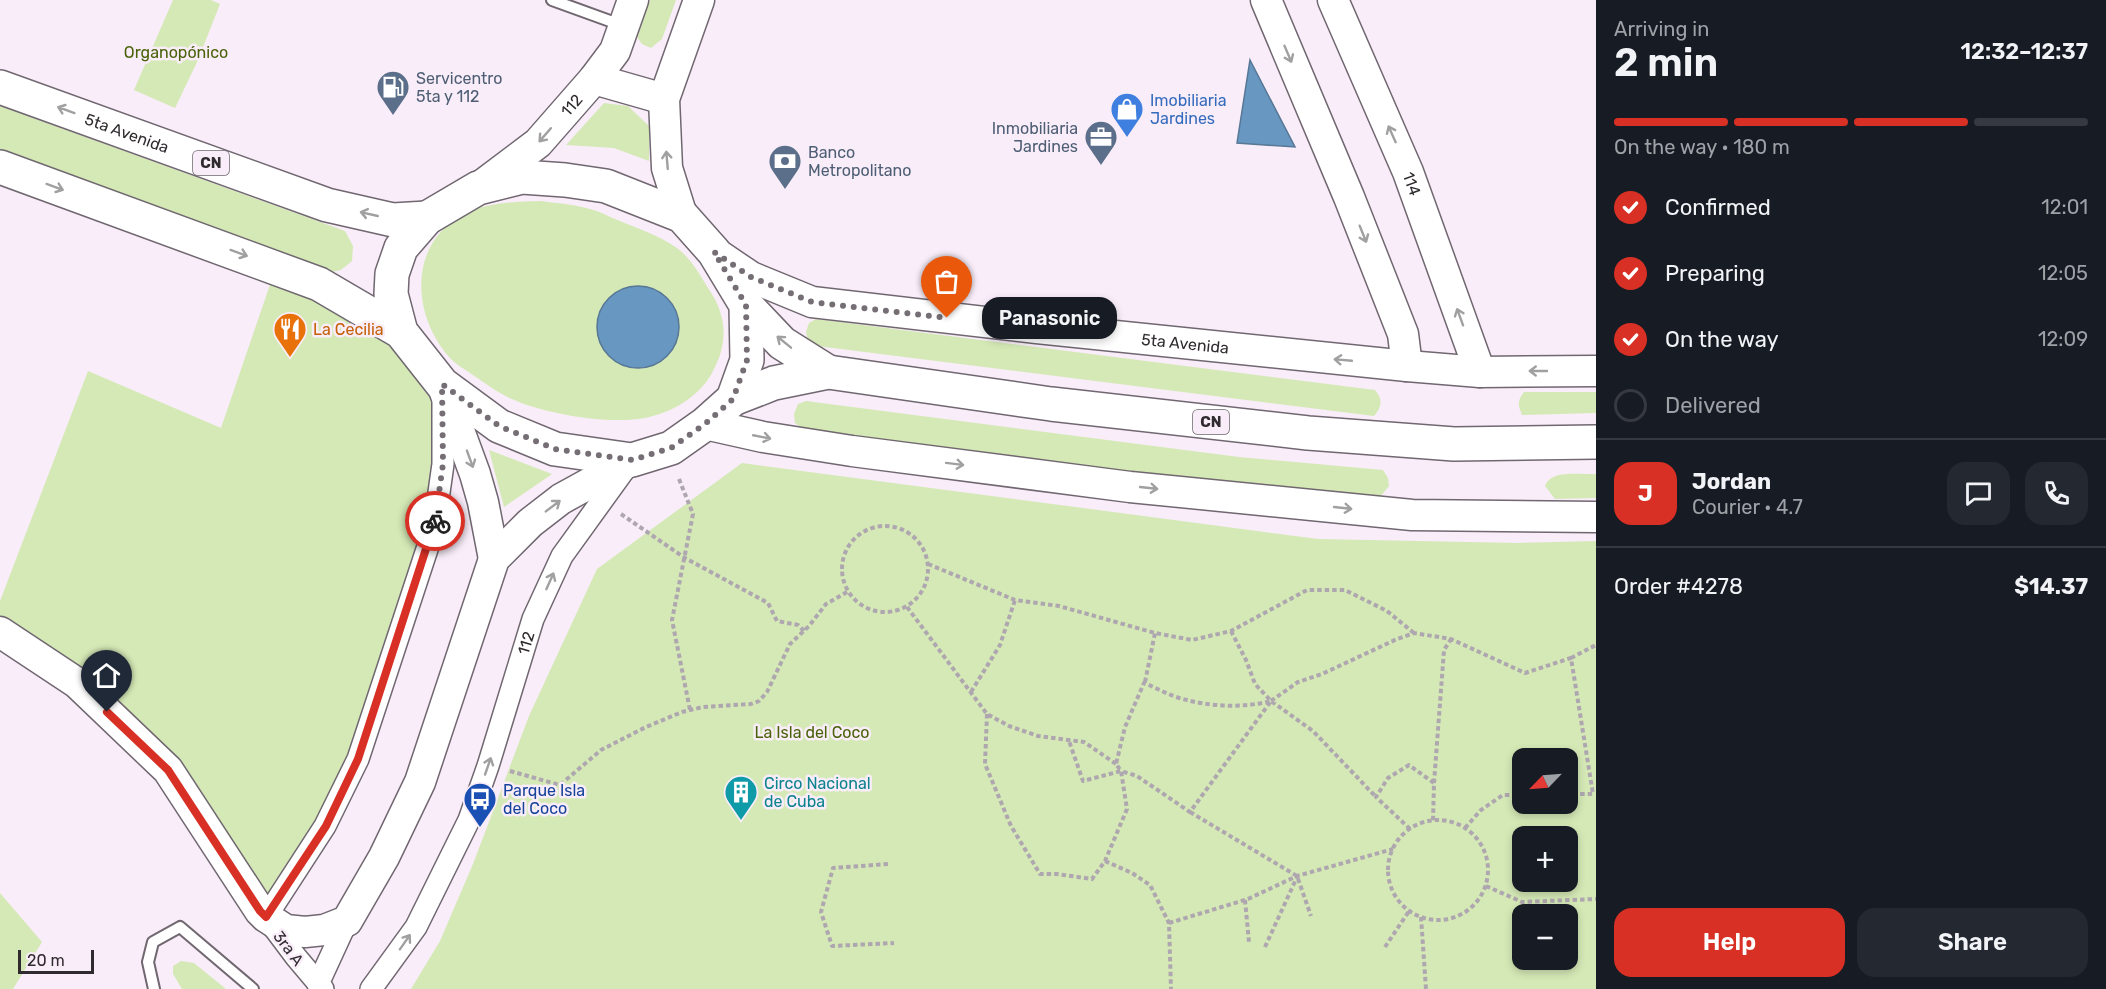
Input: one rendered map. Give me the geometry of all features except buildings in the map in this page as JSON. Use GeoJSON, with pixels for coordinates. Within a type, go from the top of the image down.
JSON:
{"type":"FeatureCollection","features":[{"type":"Feature","properties":{"kind":"highway","name":"5ta Avenida"},"geometry":{"type":"LineString","coordinates":[[0,87],[327,205],[393,220],[427,218]]}},
{"type":"Feature","properties":{"kind":"highway","name":"5ta Avenida"},"geometry":{"type":"LineString","coordinates":[[0,167],[319,284],[401,332],[442,384],[499,426],[555,449],[632,460],[671,448],[705,424],[733,399],[774,383],[828,372],[1052,404],[1308,434],[1454,444],[1596,441]]}},
{"type":"Feature","properties":{"kind":"highway","name":"5ta Avenida"},"geometry":{"type":"LineString","coordinates":[[401,332],[392,294],[392,274],[401,248],[427,218],[478,188],[522,177],[565,180],[606,186],[682,216],[714,252],[746,305],[782,342],[828,372]]}},
{"type":"Feature","properties":{"kind":"highway","name":"5ta Avenida"},"geometry":{"type":"LineString","coordinates":[[733,399],[747,360],[746,305]]}},
{"type":"Feature","properties":{"kind":"main road"},"geometry":{"type":"LineString","coordinates":[[682,216],[668,168],[664,99],[699,0]]}},
{"type":"Feature","properties":{"kind":"main road"},"geometry":{"type":"LineString","coordinates":[[1266,0],[1403,334],[1407,366]]}},
{"type":"Feature","properties":{"kind":"main road","name":"114"},"geometry":{"type":"LineString","coordinates":[[1333,0],[1408,172],[1480,372]]}},
{"type":"Feature","properties":{"kind":"main road","name":"112"},"geometry":{"type":"LineString","coordinates":[[478,188],[538,143],[594,79],[615,51],[628,13]]}},
{"type":"Feature","properties":{"kind":"main road"},"geometry":{"type":"LineString","coordinates":[[594,79],[664,99]]}},
{"type":"Feature","properties":{"kind":"main road","name":"5ta Avenida"},"geometry":{"type":"LineString","coordinates":[[714,252],[751,277],[812,302],[1407,366],[1480,372],[1596,371]]}},
{"type":"Feature","properties":{"kind":"main road"},"geometry":{"type":"LineString","coordinates":[[442,384],[475,474],[494,559]]}},
{"type":"Feature","properties":{"kind":"main road"},"geometry":{"type":"LineString","coordinates":[[705,424],[763,437],[852,451],[1130,487],[1412,514],[1596,517]]}},
{"type":"Feature","properties":{"kind":"main road"},"geometry":{"type":"LineString","coordinates":[[347,921],[384,857],[420,782],[494,559],[530,523],[561,499],[632,460]]}},
{"type":"Feature","properties":{"kind":"main road"},"geometry":{"type":"LineString","coordinates":[[0,632],[77,683],[168,770],[266,917]]}},
{"type":"Feature","properties":{"kind":"main road","name":"3ra A"},"geometry":{"type":"LineString","coordinates":[[266,917],[286,930],[305,932],[324,930],[347,921]]}},
{"type":"Feature","properties":{"kind":"street"},"geometry":{"type":"LineString","coordinates":[[266,917],[326,826],[358,759],[434,528],[443,464],[442,384]]}},
{"type":"Feature","properties":{"kind":"street","name":"112"},"geometry":{"type":"LineString","coordinates":[[370,989],[416,927],[469,820],[533,619],[562,556],[632,460]]}},
{"type":"Feature","properties":{"kind":"street","name":"3ra A"},"geometry":{"type":"LineString","coordinates":[[266,917],[319,987]]}},
{"type":"Feature","properties":{"kind":"street"},"geometry":{"type":"LineString","coordinates":[[319,987],[347,921]]}},
{"type":"Feature","properties":{"kind":"lane"},"geometry":{"type":"LineString","coordinates":[[552,0],[628,13]]}},
{"type":"Feature","properties":{"kind":"lane"},"geometry":{"type":"LineString","coordinates":[[154,989],[148,963],[153,942],[180,927],[253,989]]}},
{"type":"Feature","properties":{"kind":"path"},"geometry":{"type":"LineString","coordinates":[[679,479],[693,514],[672,620],[690,710]]}},
{"type":"Feature","properties":{"kind":"path"},"geometry":{"type":"LineString","coordinates":[[618,511],[685,558],[768,603],[777,621],[798,625],[804,631]]}},
{"type":"Feature","properties":{"kind":"path"},"geometry":{"type":"LineString","coordinates":[[888,526],[907,532],[922,546],[928,564],[924,589],[907,606],[889,613],[869,609],[853,597],[843,579],[843,560],[852,542],[868,529],[888,526]]}},
{"type":"Feature","properties":{"kind":"path"},"geometry":{"type":"LineString","coordinates":[[928,564],[1016,600],[1059,606],[1155,633],[1192,640],[1231,631],[1307,590],[1346,590],[1387,611],[1414,633]]}},
{"type":"Feature","properties":{"kind":"path"},"geometry":{"type":"LineString","coordinates":[[488,766],[560,785],[602,750],[646,727],[703,707],[751,704],[759,701],[767,692],[790,644],[826,604],[849,591]]}},
{"type":"Feature","properties":{"kind":"path"},"geometry":{"type":"LineString","coordinates":[[971,692],[1000,645],[1016,600]]}},
{"type":"Feature","properties":{"kind":"path"},"geometry":{"type":"LineString","coordinates":[[907,606],[987,714],[1009,726],[1038,736],[1084,742],[1116,764],[1121,771],[1127,809],[1105,861],[1092,879],[1040,874],[1011,826],[985,764],[987,714]]}},
{"type":"Feature","properties":{"kind":"path"},"geometry":{"type":"LineString","coordinates":[[1231,631],[1255,684],[1271,701],[1313,731],[1410,829]]}},
{"type":"Feature","properties":{"kind":"path"},"geometry":{"type":"LineString","coordinates":[[1116,764],[1125,727],[1144,683],[1155,633]]}},
{"type":"Feature","properties":{"kind":"path"},"geometry":{"type":"LineString","coordinates":[[1190,812],[1271,701],[1298,682],[1322,674],[1397,639],[1414,633],[1451,639],[1525,673],[1571,658],[1596,645]]}},
{"type":"Feature","properties":{"kind":"path"},"geometry":{"type":"LineString","coordinates":[[1433,821],[1444,650],[1451,639]]}},
{"type":"Feature","properties":{"kind":"path"},"geometry":{"type":"LineString","coordinates":[[1571,658],[1595,793],[1578,794]]}},
{"type":"Feature","properties":{"kind":"path"},"geometry":{"type":"LineString","coordinates":[[1144,683],[1182,699],[1201,702],[1249,706],[1271,701]]}},
{"type":"Feature","properties":{"kind":"path"},"geometry":{"type":"LineString","coordinates":[[1069,741],[1083,781],[1121,771],[1137,776],[1190,812],[1297,876],[1311,916]]}},
{"type":"Feature","properties":{"kind":"path"},"geometry":{"type":"LineString","coordinates":[[1376,797],[1388,778],[1409,765],[1434,783]]}},
{"type":"Feature","properties":{"kind":"path"},"geometry":{"type":"LineString","coordinates":[[1465,828],[1481,810],[1503,795],[1512,795]]}},
{"type":"Feature","properties":{"kind":"path"},"geometry":{"type":"LineString","coordinates":[[1433,821],[1450,822],[1465,828],[1477,839],[1485,854],[1488,870],[1486,886],[1479,900],[1467,912],[1453,919],[1437,920],[1421,917],[1409,911],[1392,889],[1389,868],[1394,848],[1410,829],[1421,823],[1433,821]]}},
{"type":"Feature","properties":{"kind":"path"},"geometry":{"type":"LineString","coordinates":[[1169,923],[1245,900],[1297,876],[1394,848]]}},
{"type":"Feature","properties":{"kind":"path"},"geometry":{"type":"LineString","coordinates":[[1105,861],[1132,873],[1150,885],[1169,923],[1171,989]]}},
{"type":"Feature","properties":{"kind":"path"},"geometry":{"type":"LineString","coordinates":[[888,864],[833,868],[822,912],[832,946],[894,943]]}},
{"type":"Feature","properties":{"kind":"path"},"geometry":{"type":"LineString","coordinates":[[1265,946],[1297,876]]}},
{"type":"Feature","properties":{"kind":"path"},"geometry":{"type":"LineString","coordinates":[[1486,886],[1522,902],[1596,899]]}},
{"type":"Feature","properties":{"kind":"path"},"geometry":{"type":"LineString","coordinates":[[1245,900],[1249,942]]}},
{"type":"Feature","properties":{"kind":"path"},"geometry":{"type":"LineString","coordinates":[[1385,947],[1409,911]]}},
{"type":"Feature","properties":{"kind":"path"},"geometry":{"type":"LineString","coordinates":[[1421,917],[1426,989]]}},
{"type":"Feature","properties":{"kind":"green space","name":"Organopónico"},"geometry":{"type":"Polygon","coordinates":[[[173,0],[211,0],[220,4],[198,60],[175,108],[134,90],[173,0]]]}},
{"type":"Feature","properties":{"kind":"green space"},"geometry":{"type":"Polygon","coordinates":[[[650,0],[676,0],[662,39],[651,48],[642,44],[637,37],[650,0]]]}},
{"type":"Feature","properties":{"kind":"green space"},"geometry":{"type":"Polygon","coordinates":[[[604,103],[628,106],[649,126],[649,161],[614,148],[566,145],[604,103]]]}},
{"type":"Feature","properties":{"kind":"green space"},"geometry":{"type":"Polygon","coordinates":[[[0,106],[345,231],[353,246],[352,261],[341,270],[327,273],[0,152],[0,106]]]}},
{"type":"Feature","properties":{"kind":"green space"},"geometry":{"type":"Polygon","coordinates":[[[541,201],[601,213],[663,239],[687,257],[716,301],[724,330],[718,361],[708,380],[694,395],[668,411],[649,417],[617,420],[579,417],[560,414],[512,399],[451,359],[438,342],[428,322],[423,302],[421,281],[425,261],[433,242],[447,226],[475,209],[503,203],[541,201]]]}},
{"type":"Feature","properties":{"kind":"green space"},"geometry":{"type":"Polygon","coordinates":[[[276,267],[319,284],[442,384],[443,464],[358,759],[269,906],[168,770],[0,632],[0,601],[88,371],[221,428],[276,267]]]}},
{"type":"Feature","properties":{"kind":"green space"},"geometry":{"type":"Polygon","coordinates":[[[816,319],[1375,390],[1380,403],[1374,416],[809,345],[806,332],[809,323],[816,319]]]}},
{"type":"Feature","properties":{"kind":"green space"},"geometry":{"type":"Polygon","coordinates":[[[1524,392],[1596,392],[1596,413],[1522,415],[1519,403],[1524,392]]]}},
{"type":"Feature","properties":{"kind":"green space"},"geometry":{"type":"Polygon","coordinates":[[[806,401],[1239,457],[1383,470],[1388,478],[1389,486],[1380,497],[1082,467],[802,428],[795,423],[794,414],[798,404],[806,401]]]}},
{"type":"Feature","properties":{"kind":"green space"},"geometry":{"type":"Polygon","coordinates":[[[489,450],[552,474],[504,507],[489,450]]]}},
{"type":"Feature","properties":{"kind":"green space","name":"La Isla del Coco"},"geometry":{"type":"Polygon","coordinates":[[[742,463],[1318,539],[1519,543],[1596,541],[1596,989],[411,989],[440,941],[473,864],[529,716],[597,569],[742,463]]]}},
{"type":"Feature","properties":{"kind":"green space"},"geometry":{"type":"Polygon","coordinates":[[[1596,474],[1596,498],[1555,499],[1545,486],[1553,477],[1560,475],[1596,474]]]}},
{"type":"Feature","properties":{"kind":"green space"},"geometry":{"type":"Polygon","coordinates":[[[0,893],[42,942],[13,989],[0,989],[0,893]]]}},
{"type":"Feature","properties":{"kind":"green space"},"geometry":{"type":"Polygon","coordinates":[[[181,961],[194,963],[226,989],[182,989],[173,974],[173,966],[181,961]]]}},
{"type":"Feature","properties":{"kind":"water"},"geometry":{"type":"Polygon","coordinates":[[[1250,60],[1295,147],[1237,143],[1250,60]]]}},
{"type":"Feature","properties":{"kind":"water"},"geometry":{"type":"Polygon","coordinates":[[[638,286],[654,289],[667,298],[676,311],[679,327],[676,343],[667,356],[654,365],[638,368],[622,365],[609,356],[600,343],[597,327],[600,311],[609,298],[622,289],[638,286]]]}},
{"type":"Feature","properties":{"kind":"way so far"},"geometry":{"type":"LineString","coordinates":[[435,521],[443,464],[442,384],[499,426],[555,449],[632,460],[671,448],[705,424],[733,399],[747,360],[746,305],[714,252],[751,277],[812,302],[947,318]]}},
{"type":"Feature","properties":{"kind":"place","name":"Servicentro 5ta y 112"},"geometry":{"type":"Point","coordinates":[393,116]}},
{"type":"Feature","properties":{"kind":"place","name":"Imobiliaria Jardines"},"geometry":{"type":"Point","coordinates":[1127,138]}},
{"type":"Feature","properties":{"kind":"place","name":"Inmobiliaria Jardines"},"geometry":{"type":"Point","coordinates":[1101,166]}},
{"type":"Feature","properties":{"kind":"place","name":"Banco Metropolitano"},"geometry":{"type":"Point","coordinates":[785,190]}},
{"type":"Feature","properties":{"kind":"place","name":"Panasonic"},"geometry":{"type":"Point","coordinates":[947,318]}},
{"type":"Feature","properties":{"kind":"place","name":"La Cecilia"},"geometry":{"type":"Point","coordinates":[290,358]}},
{"type":"Feature","properties":{"kind":"place","name":"Circo Nacional de Cuba"},"geometry":{"type":"Point","coordinates":[741,821]}},
{"type":"Feature","properties":{"kind":"place","name":"Parque Isla del Coco"},"geometry":{"type":"Point","coordinates":[480,828]}},
{"type":"Feature","properties":{"kind":"route"},"geometry":{"type":"LineString","coordinates":[[107,712],[168,770],[266,917],[326,826],[358,759],[435,521]]}}]}
